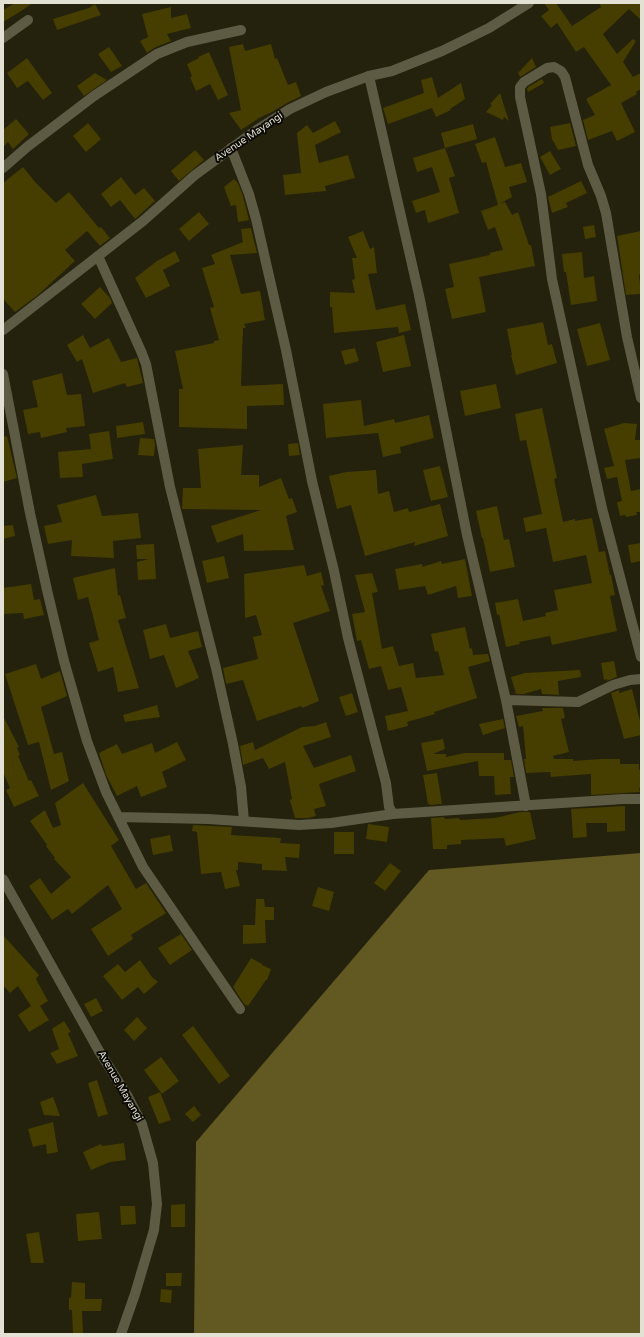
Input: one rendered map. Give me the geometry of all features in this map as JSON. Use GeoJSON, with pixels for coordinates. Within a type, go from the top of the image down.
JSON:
{"type":"FeatureCollection","features":[{"type":"Feature","properties":{"kind":"street","name":"Avenue Mayangi"},"geometry":{"type":"LineString","coordinates":[[3,330],[143,221],[196,175],[231,148],[290,109],[326,92],[369,76],[392,71],[442,51],[489,28],[529,3]]}},
{"type":"Feature","properties":{"kind":"street"},"geometry":{"type":"LineString","coordinates":[[3,38],[28,20]]}},
{"type":"Feature","properties":{"kind":"street"},"geometry":{"type":"LineString","coordinates":[[3,168],[27,147],[94,96],[157,54],[187,42],[241,30]]}},
{"type":"Feature","properties":{"kind":"street"},"geometry":{"type":"LineString","coordinates":[[641,398],[627,337],[606,213],[601,196],[588,165],[565,77],[554,67],[547,68],[524,82],[520,87],[520,97],[540,194],[552,280],[598,493],[641,657]]}},
{"type":"Feature","properties":{"kind":"street"},"geometry":{"type":"LineString","coordinates":[[369,76],[419,296],[467,535],[506,700],[526,806]]}},
{"type":"Feature","properties":{"kind":"street"},"geometry":{"type":"LineString","coordinates":[[231,148],[249,194],[256,218],[286,350],[312,481],[334,571],[348,638],[393,814]]}},
{"type":"Feature","properties":{"kind":"street"},"geometry":{"type":"LineString","coordinates":[[98,256],[146,364],[170,487],[216,668],[233,744],[241,787],[244,821]]}},
{"type":"Feature","properties":{"kind":"street"},"geometry":{"type":"LineString","coordinates":[[3,374],[30,513],[64,661],[87,741],[106,792],[143,867],[240,1009]]}},
{"type":"Feature","properties":{"kind":"street"},"geometry":{"type":"LineString","coordinates":[[506,700],[578,702],[613,685],[630,680],[641,679]]}},
{"type":"Feature","properties":{"kind":"street"},"geometry":{"type":"LineString","coordinates":[[118,817],[162,817],[299,825],[331,823],[393,814],[641,799]]}},
{"type":"Feature","properties":{"kind":"street","name":"Avenue Mayangi"},"geometry":{"type":"LineString","coordinates":[[4,882],[95,1044],[128,1097],[142,1124],[153,1163],[157,1204],[154,1230],[135,1294],[121,1334]]}},
{"type":"Feature","properties":{"kind":"shaded area"},"geometry":{"type":"Polygon","coordinates":[[[641,853],[641,1334],[194,1334],[196,1142],[429,870],[641,853]]]}},
{"type":"Feature","properties":{"kind":"building"},"geometry":{"type":"Polygon","coordinates":[[[15,3],[33,3],[3,22],[3,10],[15,3]]]}},
{"type":"Feature","properties":{"kind":"building"},"geometry":{"type":"Polygon","coordinates":[[[544,3],[556,3],[572,26],[601,7],[599,3],[641,3],[641,20],[629,9],[603,34],[617,54],[633,39],[636,41],[623,62],[633,77],[641,73],[641,89],[636,92],[637,94],[621,103],[635,132],[617,141],[612,131],[588,140],[583,120],[595,115],[586,99],[611,85],[584,47],[576,52],[557,23],[551,28],[541,16],[549,10],[544,3]]]}},
{"type":"Feature","properties":{"kind":"building"},"geometry":{"type":"Polygon","coordinates":[[[95,4],[101,15],[57,30],[53,19],[89,8],[95,4]]]}},
{"type":"Feature","properties":{"kind":"building"},"geometry":{"type":"Polygon","coordinates":[[[171,7],[171,18],[187,14],[191,28],[167,34],[171,41],[154,48],[147,53],[140,41],[148,37],[142,14],[171,7]]]}},
{"type":"Feature","properties":{"kind":"building"},"geometry":{"type":"Polygon","coordinates":[[[243,44],[245,51],[271,44],[275,59],[277,58],[288,85],[296,82],[301,96],[259,118],[241,130],[229,113],[241,110],[229,47],[243,44]]]}},
{"type":"Feature","properties":{"kind":"building"},"geometry":{"type":"Polygon","coordinates":[[[109,47],[122,66],[111,72],[98,54],[109,47]]]}},
{"type":"Feature","properties":{"kind":"building"},"geometry":{"type":"Polygon","coordinates":[[[209,52],[228,95],[218,100],[210,84],[196,91],[190,77],[192,76],[187,64],[209,52]]]}},
{"type":"Feature","properties":{"kind":"building"},"geometry":{"type":"Polygon","coordinates":[[[27,58],[52,93],[43,100],[28,81],[17,88],[7,73],[27,58]]]}},
{"type":"Feature","properties":{"kind":"building"},"geometry":{"type":"Polygon","coordinates":[[[532,58],[536,67],[520,77],[518,73],[532,58]]]}},
{"type":"Feature","properties":{"kind":"building"},"geometry":{"type":"Polygon","coordinates":[[[95,73],[107,80],[84,96],[77,86],[95,73]]]}},
{"type":"Feature","properties":{"kind":"building"},"geometry":{"type":"Polygon","coordinates":[[[432,77],[438,98],[461,83],[465,99],[450,109],[451,110],[436,117],[432,108],[388,124],[383,108],[424,93],[421,80],[432,77]]]}},
{"type":"Feature","properties":{"kind":"building"},"geometry":{"type":"Polygon","coordinates":[[[542,79],[544,83],[528,92],[528,87],[542,79]]]}},
{"type":"Feature","properties":{"kind":"building"},"geometry":{"type":"Polygon","coordinates":[[[500,93],[509,121],[504,117],[503,120],[486,112],[492,105],[490,104],[500,93]]]}},
{"type":"Feature","properties":{"kind":"building"},"geometry":{"type":"Polygon","coordinates":[[[16,119],[29,134],[13,149],[8,142],[3,147],[3,130],[16,119]]]}},
{"type":"Feature","properties":{"kind":"building"},"geometry":{"type":"Polygon","coordinates":[[[335,121],[341,132],[315,145],[319,163],[348,155],[355,178],[325,186],[326,191],[285,195],[283,175],[301,173],[297,133],[307,125],[313,133],[335,121]]]}},
{"type":"Feature","properties":{"kind":"building"},"geometry":{"type":"Polygon","coordinates":[[[88,123],[101,139],[86,152],[73,136],[88,123]]]}},
{"type":"Feature","properties":{"kind":"building"},"geometry":{"type":"Polygon","coordinates":[[[570,123],[576,146],[558,150],[552,139],[550,127],[570,123]]]}},
{"type":"Feature","properties":{"kind":"building"},"geometry":{"type":"Polygon","coordinates":[[[473,124],[477,139],[445,148],[441,133],[473,124]]]}},
{"type":"Feature","properties":{"kind":"building"},"geometry":{"type":"Polygon","coordinates":[[[495,137],[505,167],[521,163],[527,182],[509,187],[512,197],[499,204],[505,202],[512,215],[518,212],[529,245],[531,245],[535,266],[479,277],[486,312],[452,319],[445,289],[454,287],[449,264],[490,255],[489,253],[503,250],[495,227],[488,230],[481,211],[498,205],[486,162],[482,163],[475,144],[495,137]]]}},
{"type":"Feature","properties":{"kind":"building"},"geometry":{"type":"Polygon","coordinates":[[[445,148],[455,176],[449,178],[459,213],[428,223],[425,210],[416,213],[412,201],[440,192],[432,167],[417,172],[413,158],[445,148]]]}},
{"type":"Feature","properties":{"kind":"building"},"geometry":{"type":"Polygon","coordinates":[[[195,150],[204,160],[179,181],[171,171],[195,150]]]}},
{"type":"Feature","properties":{"kind":"building"},"geometry":{"type":"Polygon","coordinates":[[[550,151],[561,169],[550,175],[540,157],[550,151]]]}},
{"type":"Feature","properties":{"kind":"building"},"geometry":{"type":"Polygon","coordinates":[[[23,167],[36,183],[56,203],[69,192],[99,228],[101,227],[110,238],[100,246],[87,231],[65,250],[75,261],[38,295],[15,312],[3,299],[3,183],[23,167]]]}},
{"type":"Feature","properties":{"kind":"building"},"geometry":{"type":"Polygon","coordinates":[[[121,177],[135,195],[144,188],[155,201],[135,219],[120,200],[111,207],[101,194],[121,177]]]}},
{"type":"Feature","properties":{"kind":"building"},"geometry":{"type":"Polygon","coordinates":[[[234,179],[238,183],[243,196],[249,220],[238,222],[236,205],[231,206],[224,187],[234,179]]]}},
{"type":"Feature","properties":{"kind":"building"},"geometry":{"type":"Polygon","coordinates":[[[581,181],[587,193],[566,203],[568,207],[552,213],[548,197],[581,181]]]}},
{"type":"Feature","properties":{"kind":"building"},"geometry":{"type":"Polygon","coordinates":[[[199,212],[209,224],[189,241],[179,229],[199,212]]]}},
{"type":"Feature","properties":{"kind":"building"},"geometry":{"type":"Polygon","coordinates":[[[594,225],[596,237],[585,239],[583,227],[594,225]]]}},
{"type":"Feature","properties":{"kind":"building"},"geometry":{"type":"Polygon","coordinates":[[[251,228],[257,253],[230,255],[241,294],[260,291],[265,320],[244,324],[246,328],[243,328],[241,386],[283,384],[284,405],[247,406],[247,429],[179,427],[179,389],[183,389],[175,351],[214,343],[214,341],[219,340],[210,308],[214,307],[202,268],[215,264],[211,255],[243,242],[241,229],[251,228]]]}},
{"type":"Feature","properties":{"kind":"building"},"geometry":{"type":"Polygon","coordinates":[[[363,231],[370,249],[374,247],[377,273],[368,274],[376,310],[405,304],[411,330],[399,333],[398,327],[334,333],[332,307],[330,307],[330,292],[355,293],[352,280],[355,279],[352,258],[357,258],[348,237],[363,231]]]}},
{"type":"Feature","properties":{"kind":"building"},"geometry":{"type":"Polygon","coordinates":[[[641,231],[641,274],[639,275],[641,294],[626,295],[617,236],[641,231]]]}},
{"type":"Feature","properties":{"kind":"building"},"geometry":{"type":"Polygon","coordinates":[[[175,251],[180,261],[163,270],[170,286],[146,298],[135,278],[157,261],[175,251]]]}},
{"type":"Feature","properties":{"kind":"building"},"geometry":{"type":"Polygon","coordinates":[[[582,252],[584,278],[594,276],[597,301],[571,305],[562,254],[582,252]]]}},
{"type":"Feature","properties":{"kind":"building"},"geometry":{"type":"Polygon","coordinates":[[[100,287],[110,298],[112,303],[95,319],[81,304],[100,287]]]}},
{"type":"Feature","properties":{"kind":"building"},"geometry":{"type":"Polygon","coordinates":[[[543,322],[548,345],[552,344],[557,363],[516,375],[507,329],[543,322]]]}},
{"type":"Feature","properties":{"kind":"building"},"geometry":{"type":"Polygon","coordinates":[[[600,323],[610,360],[587,366],[577,329],[600,323]]]}},
{"type":"Feature","properties":{"kind":"building"},"geometry":{"type":"Polygon","coordinates":[[[83,335],[90,348],[109,338],[121,362],[137,358],[143,383],[127,387],[125,383],[93,393],[82,359],[77,362],[67,345],[83,335]]]}},
{"type":"Feature","properties":{"kind":"building"},"geometry":{"type":"Polygon","coordinates":[[[404,335],[411,366],[383,372],[376,342],[404,335]]]}},
{"type":"Feature","properties":{"kind":"building"},"geometry":{"type":"Polygon","coordinates":[[[355,348],[359,361],[345,365],[341,351],[355,348]]]}},
{"type":"Feature","properties":{"kind":"building"},"geometry":{"type":"Polygon","coordinates":[[[62,373],[67,395],[81,394],[85,426],[66,428],[67,432],[41,438],[40,432],[28,434],[23,410],[38,407],[32,381],[62,373]]]}},
{"type":"Feature","properties":{"kind":"building"},"geometry":{"type":"Polygon","coordinates":[[[496,384],[501,408],[465,416],[460,391],[496,384]]]}},
{"type":"Feature","properties":{"kind":"building"},"geometry":{"type":"Polygon","coordinates":[[[361,400],[364,426],[394,419],[395,423],[429,415],[434,438],[400,447],[401,453],[383,457],[378,433],[326,438],[323,404],[361,400]]]}},
{"type":"Feature","properties":{"kind":"building"},"geometry":{"type":"Polygon","coordinates":[[[542,408],[557,478],[554,479],[563,522],[575,519],[575,521],[592,518],[599,552],[605,551],[611,575],[615,595],[610,596],[617,631],[552,645],[550,636],[519,642],[520,644],[506,647],[499,614],[497,615],[495,603],[518,599],[523,621],[546,616],[545,613],[558,610],[554,590],[592,583],[586,555],[553,562],[546,528],[526,532],[523,518],[542,514],[526,440],[520,441],[515,414],[542,408]]]}},
{"type":"Feature","properties":{"kind":"building"},"geometry":{"type":"Polygon","coordinates":[[[143,422],[145,434],[117,438],[116,426],[143,422]]]}},
{"type":"Feature","properties":{"kind":"building"},"geometry":{"type":"Polygon","coordinates":[[[624,423],[637,424],[635,440],[641,440],[641,458],[625,460],[631,491],[641,489],[641,512],[636,512],[637,515],[626,517],[625,515],[620,516],[617,502],[622,501],[617,477],[607,479],[604,468],[614,466],[604,429],[624,423]]]}},
{"type":"Feature","properties":{"kind":"building"},"geometry":{"type":"Polygon","coordinates":[[[109,431],[113,459],[82,464],[83,477],[60,478],[58,452],[91,449],[89,434],[109,431]]]}},
{"type":"Feature","properties":{"kind":"building"},"geometry":{"type":"Polygon","coordinates":[[[7,436],[17,478],[3,482],[3,437],[7,436]]]}},
{"type":"Feature","properties":{"kind":"building"},"geometry":{"type":"Polygon","coordinates":[[[140,438],[154,439],[154,456],[138,455],[140,438]]]}},
{"type":"Feature","properties":{"kind":"building"},"geometry":{"type":"Polygon","coordinates":[[[298,443],[300,455],[289,456],[288,444],[298,443]]]}},
{"type":"Feature","properties":{"kind":"building"},"geometry":{"type":"Polygon","coordinates":[[[243,445],[241,475],[259,475],[259,487],[281,478],[289,499],[292,498],[297,512],[286,516],[294,550],[244,551],[243,534],[217,543],[211,526],[261,510],[182,509],[183,488],[201,488],[198,449],[243,445]]]}},
{"type":"Feature","properties":{"kind":"building"},"geometry":{"type":"Polygon","coordinates":[[[440,466],[448,497],[431,501],[423,470],[440,466]]]}},
{"type":"Feature","properties":{"kind":"building"},"geometry":{"type":"Polygon","coordinates":[[[376,470],[378,494],[389,491],[394,512],[408,508],[409,512],[440,504],[448,536],[414,546],[415,542],[365,556],[351,505],[337,509],[329,476],[346,472],[376,470]]]}},
{"type":"Feature","properties":{"kind":"building"},"geometry":{"type":"Polygon","coordinates":[[[96,495],[102,516],[138,513],[141,538],[113,541],[114,558],[71,556],[72,540],[48,544],[44,526],[62,522],[57,505],[96,495]]]}},
{"type":"Feature","properties":{"kind":"building"},"geometry":{"type":"Polygon","coordinates":[[[497,506],[504,540],[509,539],[515,567],[490,572],[476,511],[497,506]]]}},
{"type":"Feature","properties":{"kind":"building"},"geometry":{"type":"Polygon","coordinates":[[[13,525],[15,536],[3,539],[3,526],[13,525]]]}},
{"type":"Feature","properties":{"kind":"building"},"geometry":{"type":"Polygon","coordinates":[[[641,543],[641,561],[631,563],[628,545],[641,543]]]}},
{"type":"Feature","properties":{"kind":"building"},"geometry":{"type":"Polygon","coordinates":[[[154,544],[156,579],[138,580],[137,562],[149,559],[137,559],[136,545],[154,544]]]}},
{"type":"Feature","properties":{"kind":"building"},"geometry":{"type":"Polygon","coordinates":[[[224,556],[229,578],[207,583],[202,561],[224,556]]]}},
{"type":"Feature","properties":{"kind":"building"},"geometry":{"type":"Polygon","coordinates":[[[465,559],[472,596],[458,598],[456,586],[428,595],[425,586],[399,590],[395,569],[422,564],[422,567],[441,561],[442,564],[465,559]]]}},
{"type":"Feature","properties":{"kind":"building"},"geometry":{"type":"Polygon","coordinates":[[[304,565],[307,576],[321,572],[324,585],[321,586],[330,611],[293,623],[319,701],[302,708],[301,706],[257,721],[243,680],[226,684],[223,668],[258,659],[253,637],[262,635],[256,615],[245,618],[244,574],[304,565]]]}},
{"type":"Feature","properties":{"kind":"building"},"geometry":{"type":"Polygon","coordinates":[[[115,568],[118,596],[120,595],[126,618],[118,620],[139,688],[118,692],[113,667],[98,672],[89,643],[99,640],[88,597],[78,600],[73,578],[115,568]]]}},
{"type":"Feature","properties":{"kind":"building"},"geometry":{"type":"Polygon","coordinates":[[[372,573],[378,592],[372,593],[382,649],[393,646],[399,666],[413,663],[416,678],[444,675],[438,651],[435,652],[431,634],[465,627],[470,649],[472,648],[473,655],[488,654],[490,661],[468,667],[477,698],[434,712],[435,714],[407,722],[408,726],[388,731],[385,716],[408,711],[401,687],[388,690],[381,666],[369,669],[361,640],[357,641],[352,614],[365,612],[355,575],[372,573]]]}},
{"type":"Feature","properties":{"kind":"building"},"geometry":{"type":"Polygon","coordinates":[[[31,584],[34,600],[40,599],[44,615],[24,619],[23,613],[3,614],[3,588],[31,584]]]}},
{"type":"Feature","properties":{"kind":"building"},"geometry":{"type":"Polygon","coordinates":[[[166,624],[170,638],[198,631],[202,647],[188,651],[199,678],[176,688],[164,655],[150,659],[143,630],[166,624]]]}},
{"type":"Feature","properties":{"kind":"building"},"geometry":{"type":"Polygon","coordinates":[[[614,661],[617,677],[607,681],[607,679],[604,680],[601,663],[614,661]]]}},
{"type":"Feature","properties":{"kind":"building"},"geometry":{"type":"Polygon","coordinates":[[[36,664],[41,679],[60,671],[67,696],[41,707],[54,754],[62,752],[69,781],[51,790],[39,742],[28,745],[5,674],[36,664]]]}},
{"type":"Feature","properties":{"kind":"building"},"geometry":{"type":"Polygon","coordinates":[[[580,670],[581,677],[558,681],[559,695],[542,694],[541,689],[524,694],[516,694],[511,677],[525,673],[580,670]]]}},
{"type":"Feature","properties":{"kind":"building"},"geometry":{"type":"Polygon","coordinates":[[[632,689],[641,725],[641,735],[624,739],[611,693],[619,690],[619,693],[632,689]]]}},
{"type":"Feature","properties":{"kind":"building"},"geometry":{"type":"Polygon","coordinates":[[[352,693],[358,712],[346,716],[339,697],[352,693]]]}},
{"type":"Feature","properties":{"kind":"building"},"geometry":{"type":"Polygon","coordinates":[[[157,705],[160,717],[125,722],[123,715],[157,705]]]}},
{"type":"Feature","properties":{"kind":"building"},"geometry":{"type":"Polygon","coordinates":[[[542,708],[563,708],[565,718],[561,719],[569,752],[553,756],[554,759],[573,759],[573,761],[620,759],[620,764],[639,764],[639,770],[641,770],[640,792],[591,795],[591,774],[551,777],[550,772],[526,773],[523,726],[519,727],[516,716],[543,711],[542,708]]]}},
{"type":"Feature","properties":{"kind":"building"},"geometry":{"type":"Polygon","coordinates":[[[3,716],[19,747],[17,748],[20,755],[18,756],[29,781],[31,780],[39,796],[14,807],[6,790],[10,788],[3,772],[3,716]]]}},
{"type":"Feature","properties":{"kind":"building"},"geometry":{"type":"Polygon","coordinates":[[[503,719],[505,728],[483,735],[479,724],[503,719]]]}},
{"type":"Feature","properties":{"kind":"building"},"geometry":{"type":"Polygon","coordinates":[[[326,722],[331,737],[303,746],[314,768],[351,755],[356,771],[319,784],[326,806],[314,809],[316,816],[308,818],[295,818],[290,800],[292,799],[285,762],[269,769],[263,758],[243,765],[240,746],[253,742],[255,750],[302,727],[315,726],[326,722]]]}},
{"type":"Feature","properties":{"kind":"building"},"geometry":{"type":"Polygon","coordinates":[[[443,739],[445,749],[433,754],[446,754],[446,757],[465,753],[504,753],[504,760],[511,760],[514,777],[510,777],[511,794],[495,795],[494,776],[479,776],[478,761],[427,771],[421,743],[443,739]]]}},
{"type":"Feature","properties":{"kind":"building"},"geometry":{"type":"Polygon","coordinates":[[[177,742],[186,760],[162,772],[167,787],[141,797],[137,786],[117,796],[106,775],[99,753],[117,744],[122,754],[152,743],[155,753],[177,742]]]}},
{"type":"Feature","properties":{"kind":"building"},"geometry":{"type":"Polygon","coordinates":[[[437,773],[442,804],[430,805],[428,804],[423,775],[437,773]]]}},
{"type":"Feature","properties":{"kind":"building"},"geometry":{"type":"Polygon","coordinates":[[[83,783],[119,840],[111,846],[136,889],[146,883],[166,913],[131,935],[133,939],[108,956],[91,929],[122,909],[108,885],[72,914],[68,909],[52,920],[29,886],[40,878],[51,894],[71,877],[54,859],[55,858],[46,846],[47,845],[30,821],[45,810],[53,828],[61,825],[55,803],[83,783]]]}},
{"type":"Feature","properties":{"kind":"building"},"geometry":{"type":"Polygon","coordinates":[[[625,806],[625,831],[607,832],[607,823],[586,823],[587,837],[573,838],[571,809],[625,806]]]}},
{"type":"Feature","properties":{"kind":"building"},"geometry":{"type":"Polygon","coordinates":[[[520,812],[530,812],[536,839],[506,846],[504,838],[461,840],[461,844],[447,845],[447,849],[433,849],[431,818],[459,818],[460,820],[495,818],[520,812]]]}},
{"type":"Feature","properties":{"kind":"building"},"geometry":{"type":"Polygon","coordinates":[[[368,824],[389,827],[387,842],[366,839],[368,824]]]}},
{"type":"Feature","properties":{"kind":"building"},"geometry":{"type":"Polygon","coordinates":[[[193,825],[232,827],[231,835],[281,838],[280,843],[300,844],[299,858],[285,857],[287,871],[262,870],[262,864],[238,862],[238,870],[236,870],[240,886],[225,889],[221,872],[201,874],[197,832],[192,831],[193,825]]]}},
{"type":"Feature","properties":{"kind":"building"},"geometry":{"type":"Polygon","coordinates":[[[334,832],[354,832],[354,854],[334,854],[334,832]]]}},
{"type":"Feature","properties":{"kind":"building"},"geometry":{"type":"Polygon","coordinates":[[[170,835],[173,851],[153,855],[150,839],[170,835]]]}},
{"type":"Feature","properties":{"kind":"building"},"geometry":{"type":"Polygon","coordinates":[[[390,863],[401,871],[385,891],[374,883],[390,863]]]}},
{"type":"Feature","properties":{"kind":"building"},"geometry":{"type":"Polygon","coordinates":[[[318,887],[334,892],[329,911],[312,906],[318,887]]]}},
{"type":"Feature","properties":{"kind":"building"},"geometry":{"type":"Polygon","coordinates":[[[256,899],[264,899],[265,907],[274,907],[274,920],[265,920],[266,943],[243,944],[243,925],[255,925],[256,899]]]}},
{"type":"Feature","properties":{"kind":"building"},"geometry":{"type":"Polygon","coordinates":[[[181,934],[192,950],[170,965],[158,948],[181,934]]]}},
{"type":"Feature","properties":{"kind":"building"},"geometry":{"type":"Polygon","coordinates":[[[3,935],[39,975],[36,979],[48,1001],[40,1006],[49,1020],[29,1032],[18,1015],[31,1006],[18,986],[10,993],[3,985],[3,935]]]}},
{"type":"Feature","properties":{"kind":"building"},"geometry":{"type":"Polygon","coordinates":[[[251,958],[271,969],[267,980],[248,1006],[244,1004],[233,987],[251,958]]]}},
{"type":"Feature","properties":{"kind":"building"},"geometry":{"type":"Polygon","coordinates":[[[140,960],[152,977],[158,982],[144,994],[138,987],[122,1000],[103,976],[118,964],[125,972],[140,960]]]}},
{"type":"Feature","properties":{"kind":"building"},"geometry":{"type":"Polygon","coordinates":[[[96,998],[103,1011],[91,1017],[84,1004],[96,998]]]}},
{"type":"Feature","properties":{"kind":"building"},"geometry":{"type":"Polygon","coordinates":[[[137,1017],[147,1028],[134,1041],[124,1030],[137,1017]]]}},
{"type":"Feature","properties":{"kind":"building"},"geometry":{"type":"Polygon","coordinates":[[[64,1021],[71,1032],[68,1033],[78,1056],[57,1064],[50,1053],[59,1049],[52,1029],[64,1021]]]}},
{"type":"Feature","properties":{"kind":"building"},"geometry":{"type":"Polygon","coordinates":[[[193,1026],[230,1076],[219,1084],[182,1035],[193,1026]]]}},
{"type":"Feature","properties":{"kind":"building"},"geometry":{"type":"Polygon","coordinates":[[[161,1057],[179,1081],[162,1094],[144,1070],[161,1057]]]}},
{"type":"Feature","properties":{"kind":"building"},"geometry":{"type":"Polygon","coordinates":[[[97,1080],[108,1114],[98,1117],[88,1083],[97,1080]]]}},
{"type":"Feature","properties":{"kind":"building"},"geometry":{"type":"Polygon","coordinates":[[[160,1092],[171,1120],[159,1124],[148,1097],[160,1092]]]}},
{"type":"Feature","properties":{"kind":"building"},"geometry":{"type":"Polygon","coordinates":[[[53,1097],[60,1116],[44,1115],[40,1102],[53,1097]]]}},
{"type":"Feature","properties":{"kind":"building"},"geometry":{"type":"Polygon","coordinates":[[[194,1106],[201,1115],[193,1122],[185,1114],[194,1106]]]}},
{"type":"Feature","properties":{"kind":"building"},"geometry":{"type":"Polygon","coordinates":[[[53,1122],[58,1152],[47,1154],[46,1144],[33,1147],[28,1129],[53,1122]]]}},
{"type":"Feature","properties":{"kind":"building"},"geometry":{"type":"Polygon","coordinates":[[[124,1143],[126,1160],[110,1162],[91,1170],[83,1152],[101,1144],[102,1146],[124,1143]]]}},
{"type":"Feature","properties":{"kind":"building"},"geometry":{"type":"Polygon","coordinates":[[[185,1204],[185,1227],[171,1227],[171,1205],[185,1204]]]}},
{"type":"Feature","properties":{"kind":"building"},"geometry":{"type":"Polygon","coordinates":[[[120,1206],[135,1206],[136,1224],[121,1225],[120,1206]]]}},
{"type":"Feature","properties":{"kind":"building"},"geometry":{"type":"Polygon","coordinates":[[[99,1212],[102,1239],[78,1241],[76,1214],[99,1212]]]}},
{"type":"Feature","properties":{"kind":"building"},"geometry":{"type":"Polygon","coordinates":[[[39,1232],[44,1263],[31,1263],[26,1234],[39,1232]]]}},
{"type":"Feature","properties":{"kind":"building"},"geometry":{"type":"Polygon","coordinates":[[[166,1273],[182,1273],[181,1286],[166,1286],[166,1273]]]}},
{"type":"Feature","properties":{"kind":"building"},"geometry":{"type":"Polygon","coordinates":[[[72,1282],[85,1283],[85,1299],[102,1299],[101,1311],[82,1311],[83,1333],[73,1334],[72,1310],[69,1310],[69,1298],[71,1298],[72,1282]]]}},
{"type":"Feature","properties":{"kind":"building"},"geometry":{"type":"Polygon","coordinates":[[[161,1289],[172,1290],[171,1303],[160,1302],[161,1289]]]}}]}
